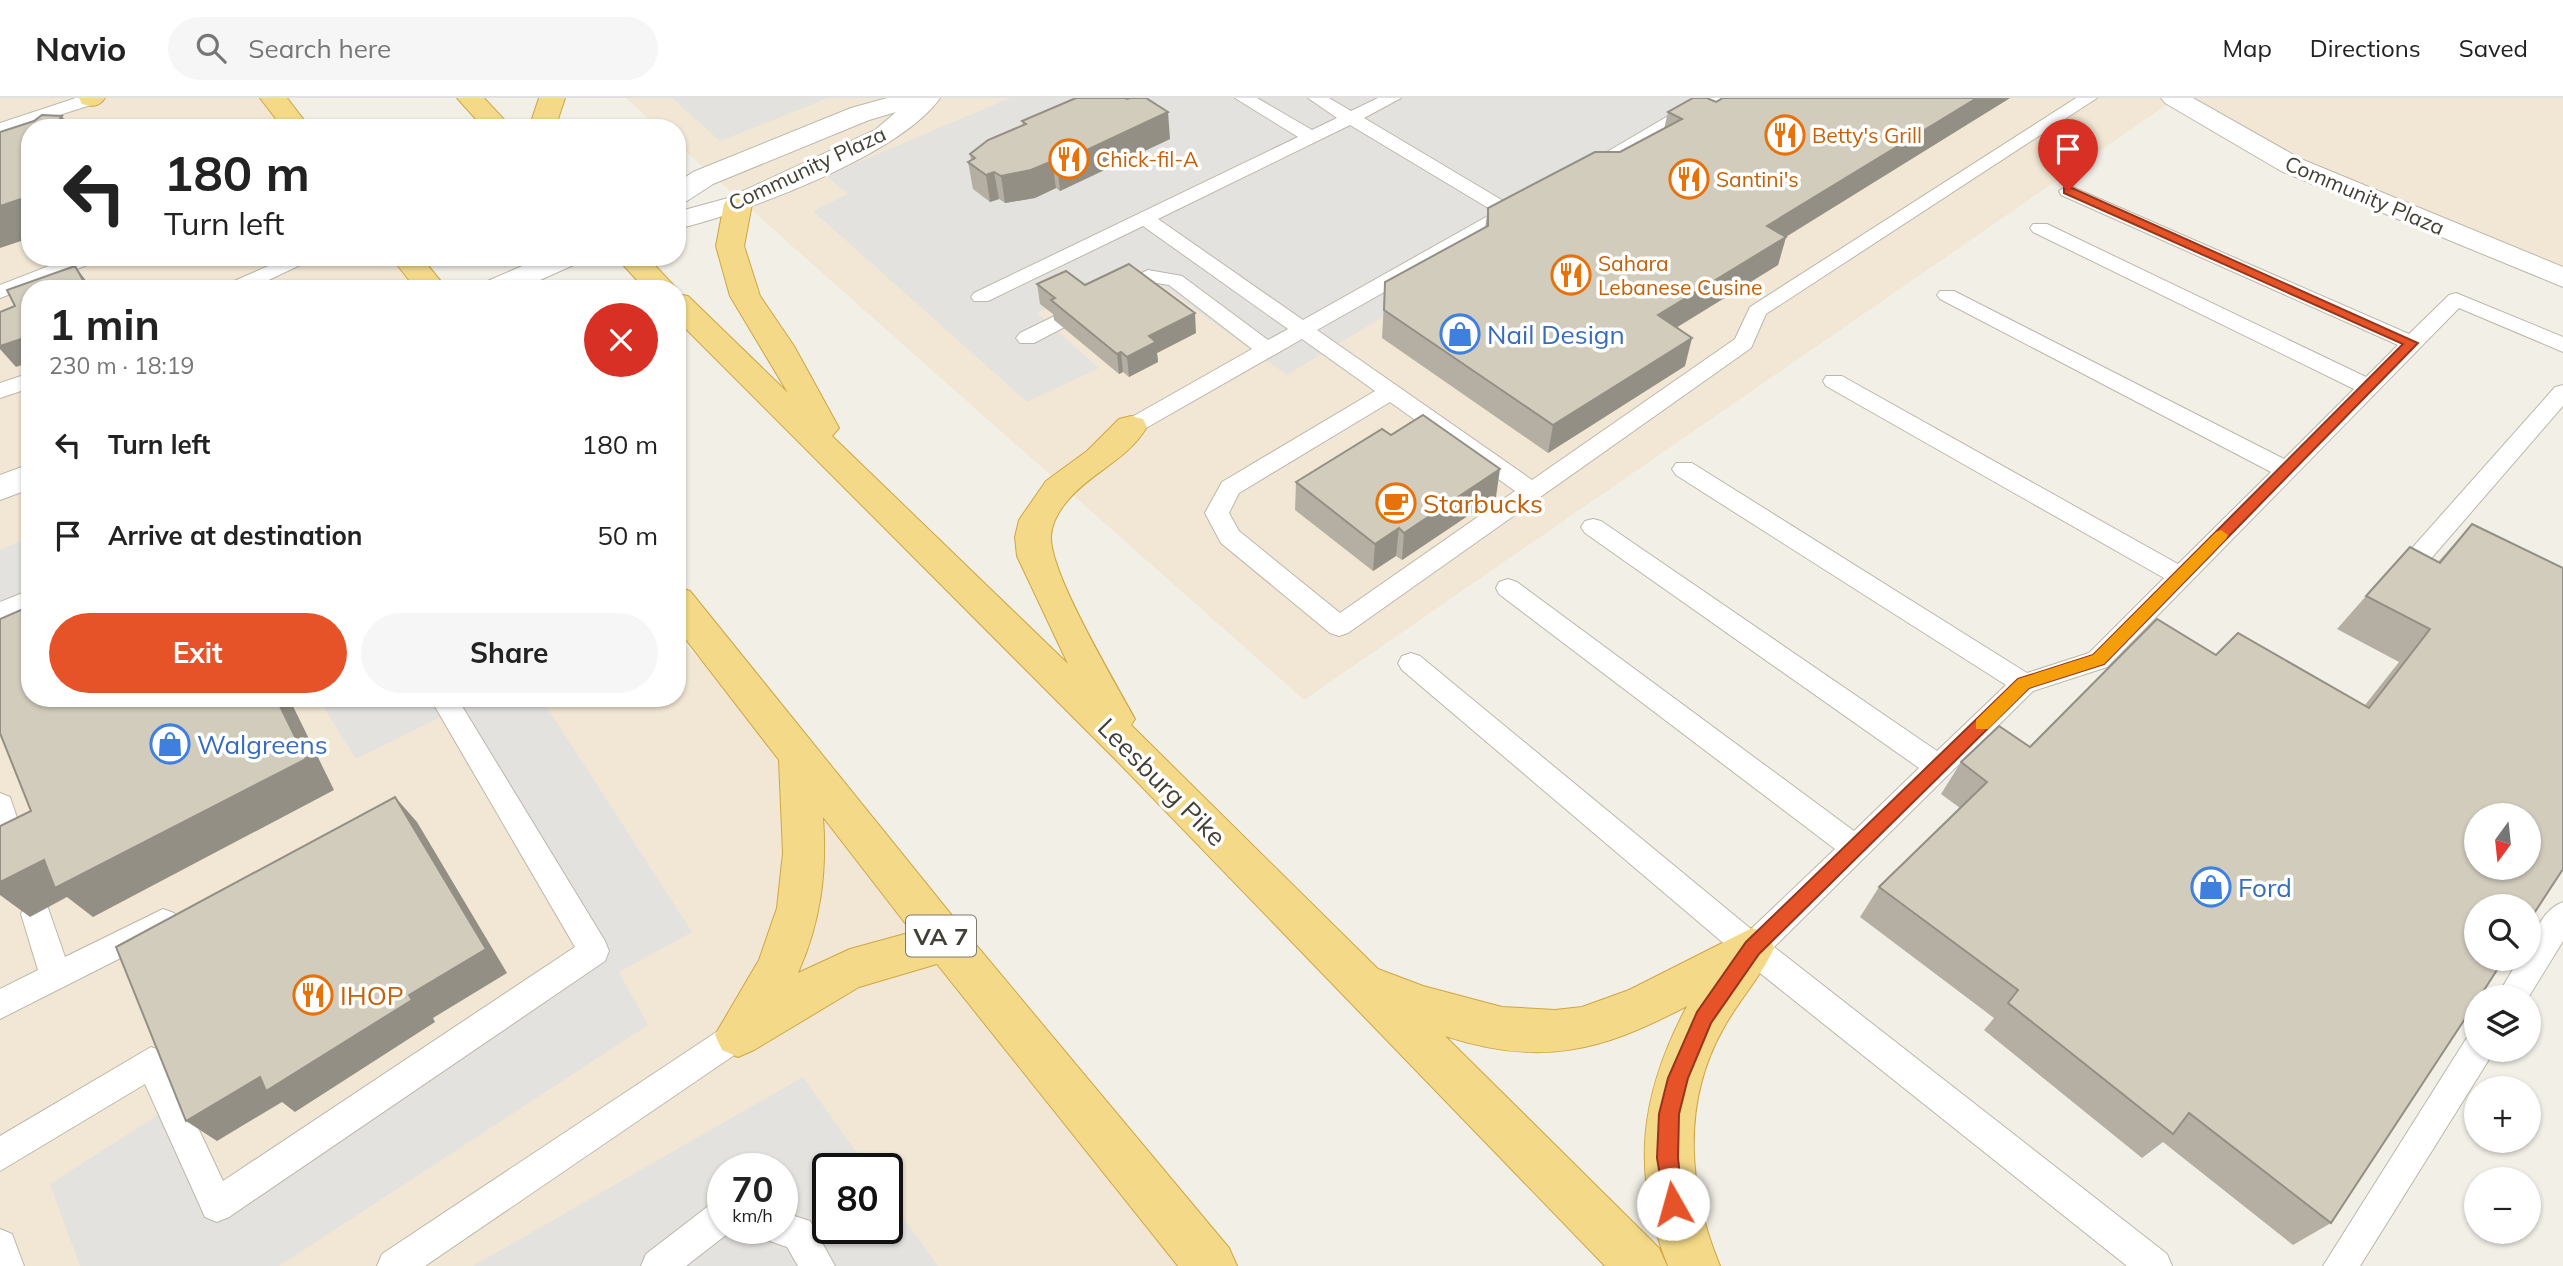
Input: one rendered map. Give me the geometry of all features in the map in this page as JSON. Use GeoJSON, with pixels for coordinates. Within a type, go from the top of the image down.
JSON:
{"type":"FeatureCollection","features":[{"type":"Feature","properties":{"kind":"highway"},"geometry":{"type":"LineString","coordinates":[[273,98],[290,119]]}},
{"type":"Feature","properties":{"kind":"highway"},"geometry":{"type":"LineString","coordinates":[[470,98],[490,119]]}},
{"type":"Feature","properties":{"kind":"highway"},"geometry":{"type":"LineString","coordinates":[[545,119],[552,98]]}},
{"type":"Feature","properties":{"kind":"highway"},"geometry":{"type":"LineString","coordinates":[[738,204],[730,246],[745,296],[778,346],[843,464]]}},
{"type":"Feature","properties":{"kind":"highway"},"geometry":{"type":"LineString","coordinates":[[413,266],[424,280]]}},
{"type":"Feature","properties":{"kind":"highway"},"geometry":{"type":"LineString","coordinates":[[638,266],[653,280]]}},
{"type":"Feature","properties":{"kind":"highway","name":"Leesburg Pike"},"geometry":{"type":"LineString","coordinates":[[686,312],[1130,749],[1641,1266]]}},
{"type":"Feature","properties":{"kind":"highway"},"geometry":{"type":"LineString","coordinates":[[1130,749],[1045,581],[1035,556],[1033,537],[1036,520],[1058,489],[1099,458],[1131,427]]}},
{"type":"Feature","properties":{"kind":"highway","name":"VA 7"},"geometry":{"type":"LineString","coordinates":[[686,613],[946,942],[1211,1266]]}},
{"type":"Feature","properties":{"kind":"highway"},"geometry":{"type":"LineString","coordinates":[[738,1035],[777,972],[799,908],[802,883],[799,757]]}},
{"type":"Feature","properties":{"kind":"highway"},"geometry":{"type":"LineString","coordinates":[[738,1035],[821,983],[850,969],[946,942]]}},
{"type":"Feature","properties":{"kind":"highway"},"geometry":{"type":"LineString","coordinates":[[1357,981],[1440,1014],[1534,1032],[1581,1028],[1614,1018],[1752,948]]}},
{"type":"Feature","properties":{"kind":"highway"},"geometry":{"type":"LineString","coordinates":[[1695,1266],[1673,1204],[1668,1158],[1669,1114],[1678,1078],[1704,1018],[1752,948]]}},
{"type":"Feature","properties":{"kind":"street","name":"Community Plaza"},"geometry":{"type":"LineString","coordinates":[[686,189],[703,178],[835,123],[915,98]]}},
{"type":"Feature","properties":{"kind":"street","name":"Community Plaza"},"geometry":{"type":"LineString","coordinates":[[686,218],[738,204],[884,136],[927,98]]}},
{"type":"Feature","properties":{"kind":"street","name":"Community Plaza"},"geometry":{"type":"LineString","coordinates":[[2174,98],[2291,165],[2563,278]]}},
{"type":"Feature","properties":{"kind":"street"},"geometry":{"type":"LineString","coordinates":[[515,280],[547,266]]}},
{"type":"Feature","properties":{"kind":"street"},"geometry":{"type":"LineString","coordinates":[[0,488],[21,480]]}},
{"type":"Feature","properties":{"kind":"lane"},"geometry":{"type":"LineString","coordinates":[[21,98],[34,118]]}},
{"type":"Feature","properties":{"kind":"lane"},"geometry":{"type":"LineString","coordinates":[[31,119],[91,98]]}},
{"type":"Feature","properties":{"kind":"lane"},"geometry":{"type":"LineString","coordinates":[[1244,98],[1311,137]]}},
{"type":"Feature","properties":{"kind":"lane"},"geometry":{"type":"LineString","coordinates":[[1317,98],[1510,213]]}},
{"type":"Feature","properties":{"kind":"lane"},"geometry":{"type":"LineString","coordinates":[[981,297],[1392,98]]}},
{"type":"Feature","properties":{"kind":"lane"},"geometry":{"type":"LineString","coordinates":[[1569,179],[1712,98]]}},
{"type":"Feature","properties":{"kind":"lane"},"geometry":{"type":"LineString","coordinates":[[1390,391],[1230,488],[1217,513],[1230,537],[1339,626],[1744,343],[1757,311],[2088,98]]}},
{"type":"Feature","properties":{"kind":"lane"},"geometry":{"type":"LineString","coordinates":[[0,129],[21,122]]}},
{"type":"Feature","properties":{"kind":"lane"},"geometry":{"type":"LineString","coordinates":[[2068,191],[2412,343]]}},
{"type":"Feature","properties":{"kind":"lane"},"geometry":{"type":"LineString","coordinates":[[1131,427],[1534,199]]}},
{"type":"Feature","properties":{"kind":"lane"},"geometry":{"type":"LineString","coordinates":[[1144,218],[1533,492]]}},
{"type":"Feature","properties":{"kind":"lane"},"geometry":{"type":"LineString","coordinates":[[2040,228],[2369,387]]}},
{"type":"Feature","properties":{"kind":"lane"},"geometry":{"type":"LineString","coordinates":[[31,280],[67,266]]}},
{"type":"Feature","properties":{"kind":"lane"},"geometry":{"type":"LineString","coordinates":[[253,280],[286,266]]}},
{"type":"Feature","properties":{"kind":"lane"},"geometry":{"type":"LineString","coordinates":[[1027,338],[1148,276],[1162,276],[1175,281],[1267,350]]}},
{"type":"Feature","properties":{"kind":"lane"},"geometry":{"type":"LineString","coordinates":[[0,292],[21,284]]}},
{"type":"Feature","properties":{"kind":"lane"},"geometry":{"type":"LineString","coordinates":[[1947,295],[2286,470]]}},
{"type":"Feature","properties":{"kind":"lane"},"geometry":{"type":"LineString","coordinates":[[1752,948],[2024,684],[2098,660],[2456,299],[2563,345]]}},
{"type":"Feature","properties":{"kind":"lane"},"geometry":{"type":"LineString","coordinates":[[1834,381],[2180,576]]}},
{"type":"Feature","properties":{"kind":"lane"},"geometry":{"type":"LineString","coordinates":[[0,391],[21,383]]}},
{"type":"Feature","properties":{"kind":"lane"},"geometry":{"type":"LineString","coordinates":[[2406,571],[2563,392]]}},
{"type":"Feature","properties":{"kind":"lane"},"geometry":{"type":"LineString","coordinates":[[1684,469],[2024,684]]}},
{"type":"Feature","properties":{"kind":"lane"},"geometry":{"type":"LineString","coordinates":[[1593,527],[1938,767]]}},
{"type":"Feature","properties":{"kind":"lane"},"geometry":{"type":"LineString","coordinates":[[1508,588],[1855,848]]}},
{"type":"Feature","properties":{"kind":"lane"},"geometry":{"type":"LineString","coordinates":[[0,613],[21,603]]}},
{"type":"Feature","properties":{"kind":"lane"},"geometry":{"type":"LineString","coordinates":[[1411,663],[1752,948],[2155,1266]]}},
{"type":"Feature","properties":{"kind":"lane"},"geometry":{"type":"LineString","coordinates":[[0,1155],[151,1062],[217,1205],[594,951],[448,707]]}},
{"type":"Feature","properties":{"kind":"lane"},"geometry":{"type":"LineString","coordinates":[[0,805],[20,866]]}},
{"type":"Feature","properties":{"kind":"lane"},"geometry":{"type":"LineString","coordinates":[[0,1005],[187,910]]}},
{"type":"Feature","properties":{"kind":"lane"},"geometry":{"type":"LineString","coordinates":[[36,914],[56,978]]}},
{"type":"Feature","properties":{"kind":"lane"},"geometry":{"type":"LineString","coordinates":[[2519,985],[2563,915]]}},
{"type":"Feature","properties":{"kind":"lane"},"geometry":{"type":"LineString","coordinates":[[394,1266],[738,1035]]}},
{"type":"Feature","properties":{"kind":"lane"},"geometry":{"type":"LineString","coordinates":[[2340,1266],[2469,1062]]}},
{"type":"Feature","properties":{"kind":"lane"},"geometry":{"type":"LineString","coordinates":[[658,1266],[707,1228]]}},
{"type":"Feature","properties":{"kind":"lane"},"geometry":{"type":"LineString","coordinates":[[798,1233],[818,1266]]}},
{"type":"Feature","properties":{"kind":"lane"},"geometry":{"type":"LineString","coordinates":[[0,1246],[7,1266]]}},
{"type":"Feature","properties":{"kind":"shaded area"},"geometry":{"type":"Polygon","coordinates":[[[0,98],[273,98],[290,119],[21,119],[21,266],[413,266],[424,280],[21,280],[21,707],[686,707],[686,646],[799,757],[1217,1266],[0,1266],[0,98]]]}},
{"type":"Feature","properties":{"kind":"shaded area"},"geometry":{"type":"Polygon","coordinates":[[[626,98],[2563,98],[2563,278],[2291,165],[2175,99],[1304,700],[686,152],[686,119],[649,119],[626,98]]]}},
{"type":"Feature","properties":{"kind":"shaded area"},"geometry":{"type":"Polygon","coordinates":[[[672,98],[828,98],[720,141],[672,98]]]}},
{"type":"Feature","properties":{"kind":"shaded area"},"geometry":{"type":"Polygon","coordinates":[[[1010,98],[1745,98],[1287,375],[1133,265],[1037,313],[1099,368],[1027,402],[813,211],[848,194],[826,176],[1010,98]]]}},
{"type":"Feature","properties":{"kind":"shaded area"},"geometry":{"type":"Polygon","coordinates":[[[21,541],[21,636],[0,614],[0,550],[21,541]]]}},
{"type":"Feature","properties":{"kind":"shaded area"},"geometry":{"type":"Polygon","coordinates":[[[324,707],[547,707],[692,932],[619,972],[648,1025],[279,1266],[80,1266],[50,1184],[172,1106],[217,1205],[593,952],[451,712],[356,759],[324,707]]]}},
{"type":"Feature","properties":{"kind":"shaded area"},"geometry":{"type":"Polygon","coordinates":[[[803,1077],[857,1153],[812,1153],[812,1244],[903,1244],[903,1217],[938,1266],[473,1266],[803,1077]]]}},
{"type":"Feature","properties":{"kind":"building"},"geometry":{"type":"Polygon","coordinates":[[[1076,98],[1146,98],[1168,112],[1057,164],[1052,161],[1031,170],[1001,176],[994,172],[986,175],[968,162],[975,158],[970,154],[988,140],[1026,124],[1022,121],[1076,98]]]}},
{"type":"Feature","properties":{"kind":"building"},"geometry":{"type":"Polygon","coordinates":[[[1693,98],[1707,98],[1716,102],[1723,98],[1977,98],[1767,226],[1786,237],[1658,315],[1692,338],[1553,425],[1384,310],[1385,282],[1488,226],[1488,208],[1595,152],[1620,152],[1682,119],[1668,112],[1693,98]]]}},
{"type":"Feature","properties":{"kind":"building"},"geometry":{"type":"Polygon","coordinates":[[[42,115],[62,116],[60,119],[37,119],[42,115]]]}},
{"type":"Feature","properties":{"kind":"building"},"geometry":{"type":"Polygon","coordinates":[[[21,125],[21,199],[0,206],[0,132],[21,125]]]}},
{"type":"Feature","properties":{"kind":"building"},"geometry":{"type":"Polygon","coordinates":[[[1129,264],[1195,313],[1149,336],[1156,342],[1127,357],[1121,352],[1117,354],[1051,300],[1055,298],[1037,284],[1066,271],[1085,285],[1129,264]]]}},
{"type":"Feature","properties":{"kind":"building"},"geometry":{"type":"Polygon","coordinates":[[[75,266],[83,280],[35,280],[75,266]]]}},
{"type":"Feature","properties":{"kind":"building"},"geometry":{"type":"Polygon","coordinates":[[[21,285],[21,339],[0,346],[0,312],[15,306],[7,290],[21,285]]]}},
{"type":"Feature","properties":{"kind":"building","name":"Starbucks"},"geometry":{"type":"Polygon","coordinates":[[[1423,415],[1500,469],[1404,533],[1399,528],[1375,544],[1296,482],[1382,429],[1391,435],[1423,415]]]}},
{"type":"Feature","properties":{"kind":"building","name":"Ford"},"geometry":{"type":"Polygon","coordinates":[[[2472,524],[2563,568],[2563,869],[2541,903],[2541,894],[2464,894],[2464,971],[2496,971],[2487,985],[2464,985],[2464,1020],[2331,1223],[2189,1113],[2173,1134],[2008,1003],[2018,990],[1879,887],[1987,782],[1961,762],[1999,726],[2030,747],[2157,619],[2216,655],[2238,633],[2369,708],[2430,629],[2366,596],[2410,547],[2440,563],[2472,524]]]}},
{"type":"Feature","properties":{"kind":"building","name":"Walgreens"},"geometry":{"type":"Polygon","coordinates":[[[21,610],[21,707],[280,707],[306,759],[55,888],[44,860],[0,882],[0,826],[31,811],[0,733],[0,619],[21,610]]]}},
{"type":"Feature","properties":{"kind":"building","name":"IHOP"},"geometry":{"type":"Polygon","coordinates":[[[395,797],[486,949],[409,995],[412,1000],[266,1091],[260,1077],[186,1121],[116,947],[395,797]]]}},
{"type":"Feature","properties":{"kind":"slow traffic"},"geometry":{"type":"LineString","coordinates":[[1982,724],[2024,684],[2098,660],[2221,535]]}},
{"type":"Feature","properties":{"kind":"place","name":"Betty's Grill"},"geometry":{"type":"Point","coordinates":[1785,135]}},
{"type":"Feature","properties":{"kind":"place","name":"Chick-fil-A"},"geometry":{"type":"Point","coordinates":[1069,159]}},
{"type":"Feature","properties":{"kind":"place","name":"Santini's"},"geometry":{"type":"Point","coordinates":[1689,179]}},
{"type":"Feature","properties":{"kind":"place","name":"Sahara Lebanese Cusine"},"geometry":{"type":"Point","coordinates":[1571,275]}},
{"type":"Feature","properties":{"kind":"place","name":"Nail Design"},"geometry":{"type":"Point","coordinates":[1460,334]}},
{"type":"Feature","properties":{"kind":"place","name":"Starbucks"},"geometry":{"type":"Point","coordinates":[1396,503]}},
{"type":"Feature","properties":{"kind":"place","name":"Walgreens"},"geometry":{"type":"Point","coordinates":[170,744]}},
{"type":"Feature","properties":{"kind":"place","name":"Ford"},"geometry":{"type":"Point","coordinates":[2211,887]}},
{"type":"Feature","properties":{"kind":"place","name":"IHOP"},"geometry":{"type":"Point","coordinates":[313,995]}},
{"type":"Feature","properties":{"kind":"route"},"geometry":{"type":"LineString","coordinates":[[1673,1204],[1668,1158],[1669,1114],[1678,1078],[1704,1018],[1752,948],[2024,684],[2098,660],[2412,343],[2068,191]]}}]}
